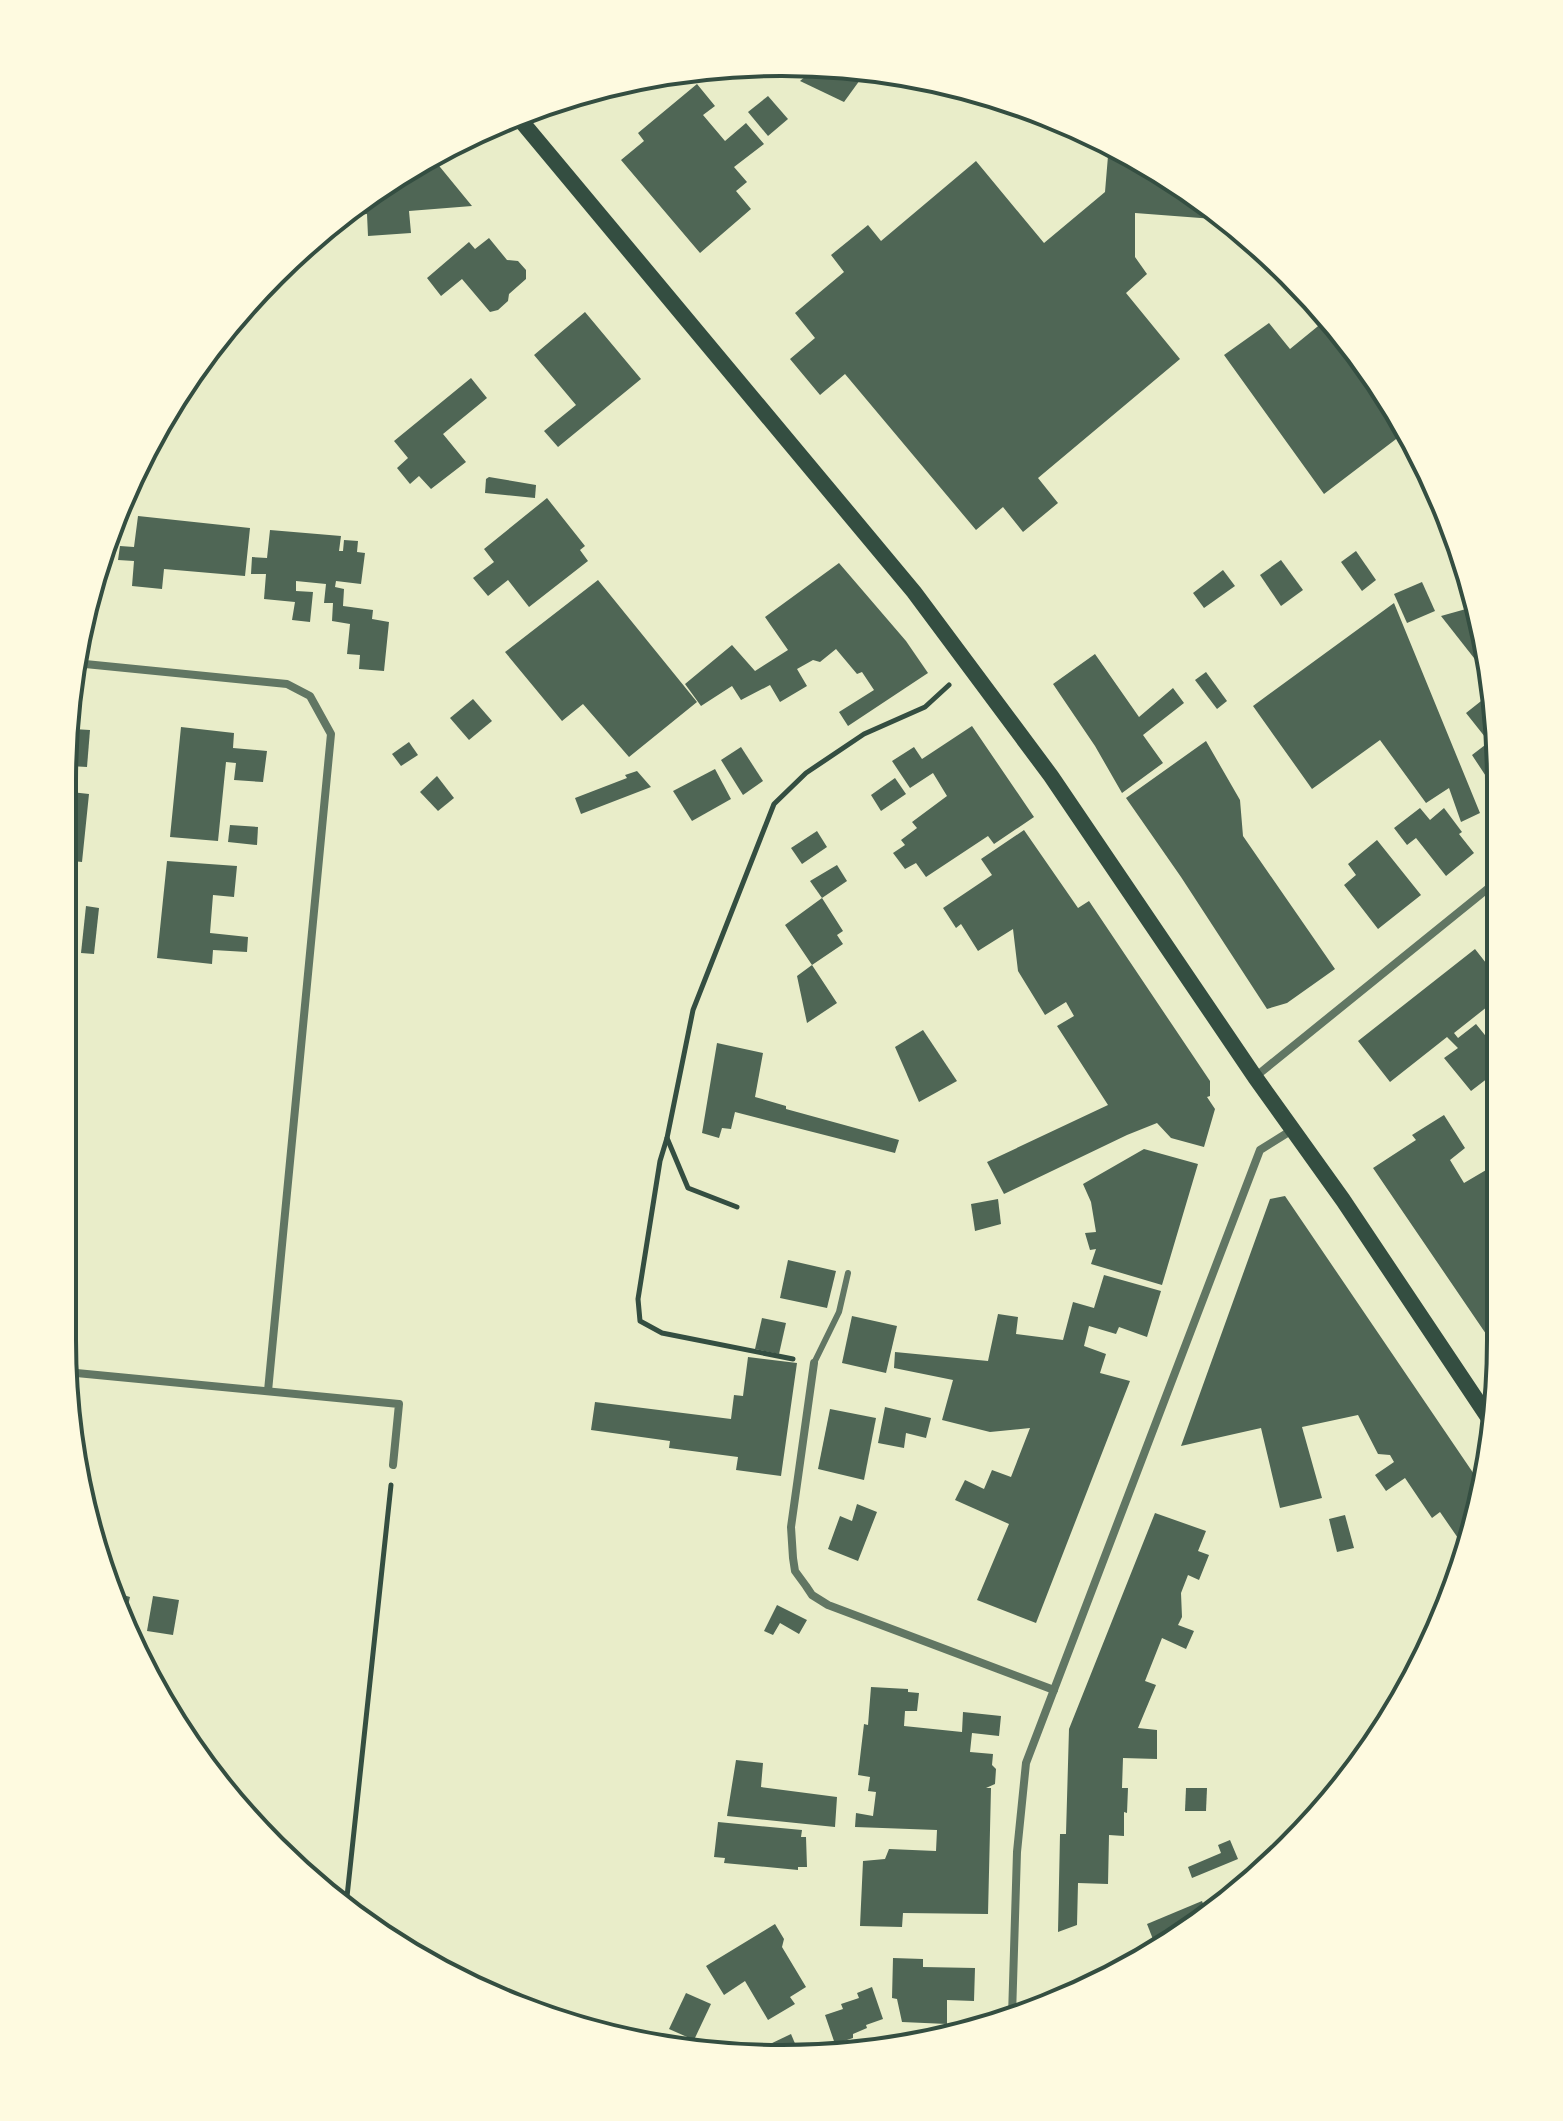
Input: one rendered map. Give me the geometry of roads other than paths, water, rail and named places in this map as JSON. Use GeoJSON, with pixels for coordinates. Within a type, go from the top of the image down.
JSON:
{"type":"FeatureCollection","features":[{"type":"Feature","properties":{"kind":"main road"},"geometry":{"type":"LineString","coordinates":[[524,125],[914,592],[971,665],[1051,776],[1483,1410]]}},
{"type":"Feature","properties":{"kind":"street"},"geometry":{"type":"LineString","coordinates":[[86,664],[287,684],[310,696],[331,734],[268,1391]]}},
{"type":"Feature","properties":{"kind":"street"},"geometry":{"type":"LineString","coordinates":[[1255,1077],[1487,889]]}},
{"type":"Feature","properties":{"kind":"street"},"geometry":{"type":"LineString","coordinates":[[1012,2006],[1017,1852],[1026,1763],[1260,1150],[1293,1130]]}},
{"type":"Feature","properties":{"kind":"street"},"geometry":{"type":"LineString","coordinates":[[814,1363],[791,1527],[795,1571],[812,1595],[828,1605],[1054,1690]]}},
{"type":"Feature","properties":{"kind":"street"},"geometry":{"type":"LineString","coordinates":[[77,1373],[399,1404],[393,1465]]}},
{"type":"Feature","properties":{"kind":"lane"},"geometry":{"type":"LineString","coordinates":[[814,1363],[839,1312],[848,1273]]}}]}
